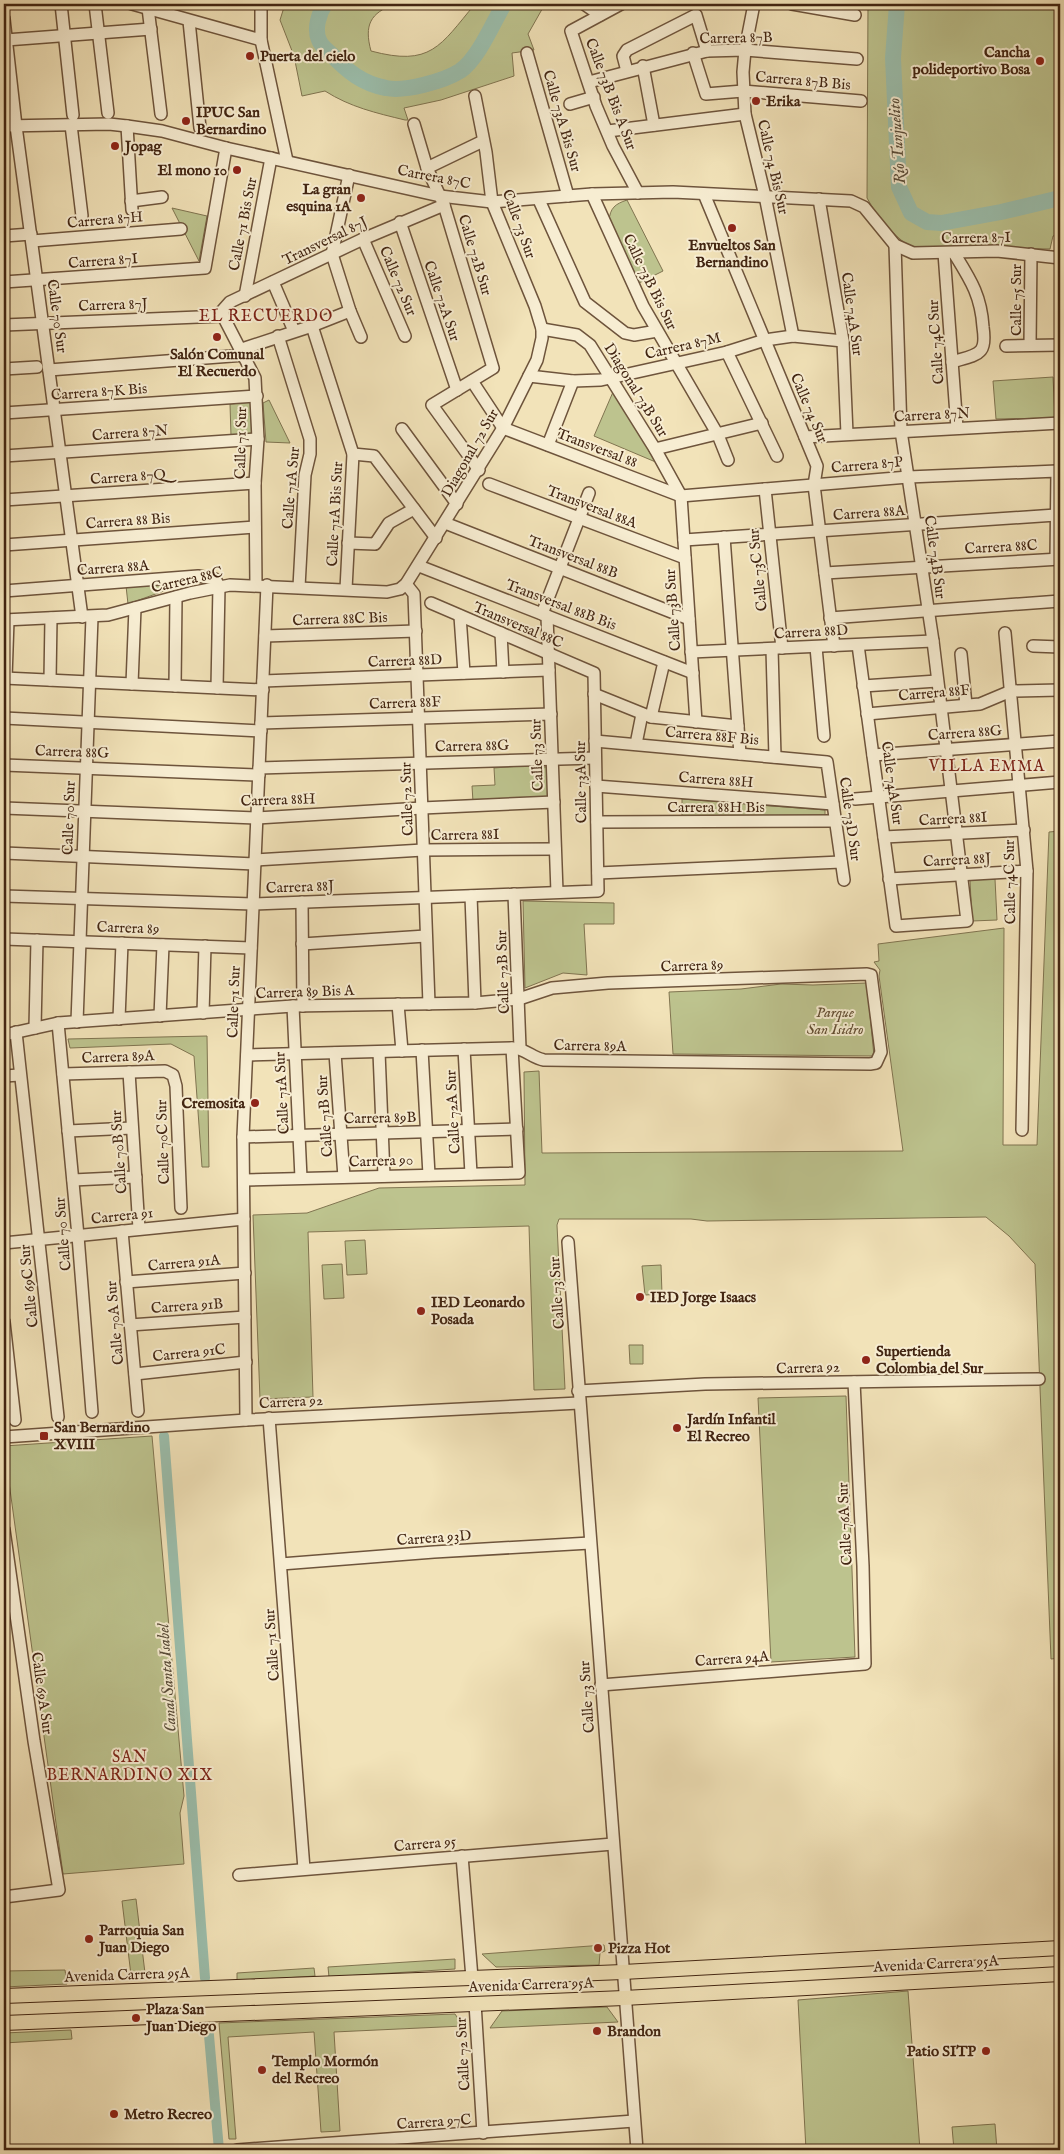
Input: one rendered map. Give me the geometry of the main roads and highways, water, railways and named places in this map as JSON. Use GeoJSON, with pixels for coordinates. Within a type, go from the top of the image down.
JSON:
{"type":"FeatureCollection","features":[{"type":"Feature","properties":{"kind":"main road","name":"Avenida Carrera 95A"},"geometry":{"type":"LineString","coordinates":[[4,1996],[622,1972],[1060,1948]]}},
{"type":"Feature","properties":{"kind":"main road","name":"Avenida Carrera 95A"},"geometry":{"type":"LineString","coordinates":[[4,2023],[624,1998],[1060,1974]]}},
{"type":"Feature","properties":{"kind":"waterway","name":"Río Tunjuelito"},"geometry":{"type":"LineString","coordinates":[[325,4],[319,16],[317,26],[318,36],[323,46],[356,76],[378,86],[394,89],[424,85],[460,71],[479,50],[504,4]]}},
{"type":"Feature","properties":{"kind":"waterway","name":"Río Tunjuelito"},"geometry":{"type":"LineString","coordinates":[[897,4],[893,58],[899,187],[911,213],[927,222],[941,223],[1001,212],[1060,198]]}},
{"type":"Feature","properties":{"kind":"waterway","name":"Canal Santa Isabel"},"geometry":{"type":"LineString","coordinates":[[164,1436],[205,1978]]}},
{"type":"Feature","properties":{"kind":"waterway","name":"Canal Santa Isabel"},"geometry":{"type":"LineString","coordinates":[[208,2024],[219,2150]]}},
{"type":"Feature","properties":{"kind":"place","name":"Puerta del cielo"},"geometry":{"type":"Point","coordinates":[250,56]}},
{"type":"Feature","properties":{"kind":"place","name":"Cancha polideportivo Bosa"},"geometry":{"type":"Point","coordinates":[1040,61]}},
{"type":"Feature","properties":{"kind":"place","name":"Erika"},"geometry":{"type":"Point","coordinates":[756,101]}},
{"type":"Feature","properties":{"kind":"place","name":"IPUC San Bernardino"},"geometry":{"type":"Point","coordinates":[186,121]}},
{"type":"Feature","properties":{"kind":"place","name":"Jopag"},"geometry":{"type":"Point","coordinates":[115,146]}},
{"type":"Feature","properties":{"kind":"place","name":"El mono 10"},"geometry":{"type":"Point","coordinates":[237,170]}},
{"type":"Feature","properties":{"kind":"place","name":"La gran esquina 1A"},"geometry":{"type":"Point","coordinates":[361,198]}},
{"type":"Feature","properties":{"kind":"place","name":"Envueltos San Bernandino"},"geometry":{"type":"Point","coordinates":[732,228]}},
{"type":"Feature","properties":{"kind":"place","name":"Salón Comunal El Recuerdo"},"geometry":{"type":"Point","coordinates":[217,337]}},
{"type":"Feature","properties":{"kind":"place","name":"Cremosita"},"geometry":{"type":"Point","coordinates":[255,1103]}},
{"type":"Feature","properties":{"kind":"place","name":"IED Jorge Isaacs"},"geometry":{"type":"Point","coordinates":[640,1297]}},
{"type":"Feature","properties":{"kind":"place","name":"IED Leonardo Posada"},"geometry":{"type":"Point","coordinates":[421,1311]}},
{"type":"Feature","properties":{"kind":"place","name":"Supertienda Colombia del Sur"},"geometry":{"type":"Point","coordinates":[866,1360]}},
{"type":"Feature","properties":{"kind":"place","name":"Jardín Infantil El Recreo"},"geometry":{"type":"Point","coordinates":[677,1428]}},
{"type":"Feature","properties":{"kind":"place","name":"San Bernardino XVIII"},"geometry":{"type":"Point","coordinates":[44,1436]}},
{"type":"Feature","properties":{"kind":"place","name":"Parroquia San Juan Diego"},"geometry":{"type":"Point","coordinates":[89,1939]}},
{"type":"Feature","properties":{"kind":"place","name":"Pizza Hot"},"geometry":{"type":"Point","coordinates":[598,1948]}},
{"type":"Feature","properties":{"kind":"place","name":"Plaza San Juan Diego"},"geometry":{"type":"Point","coordinates":[136,2018]}},
{"type":"Feature","properties":{"kind":"place","name":"Brandon"},"geometry":{"type":"Point","coordinates":[597,2031]}},
{"type":"Feature","properties":{"kind":"place","name":"Patio SITP"},"geometry":{"type":"Point","coordinates":[986,2051]}},
{"type":"Feature","properties":{"kind":"place","name":"Templo Mormón del Recreo"},"geometry":{"type":"Point","coordinates":[262,2070]}},
{"type":"Feature","properties":{"kind":"place","name":"Metro Recreo"},"geometry":{"type":"Point","coordinates":[114,2114]}},
{"type":"Feature","properties":{"kind":"district","name":"EL RECUERDO"},"geometry":{"type":"Point","coordinates":[266,317]}},
{"type":"Feature","properties":{"kind":"district","name":"VILLA EMMA"},"geometry":{"type":"Point","coordinates":[987,767]}},
{"type":"Feature","properties":{"kind":"district","name":"SAN BERNARDINO XIX"},"geometry":{"type":"Point","coordinates":[130,1767]}},
{"type":"Feature","properties":{"kind":"park label","name":"Parque San Isidro"},"geometry":{"type":"Point","coordinates":[835,1020]}}]}
